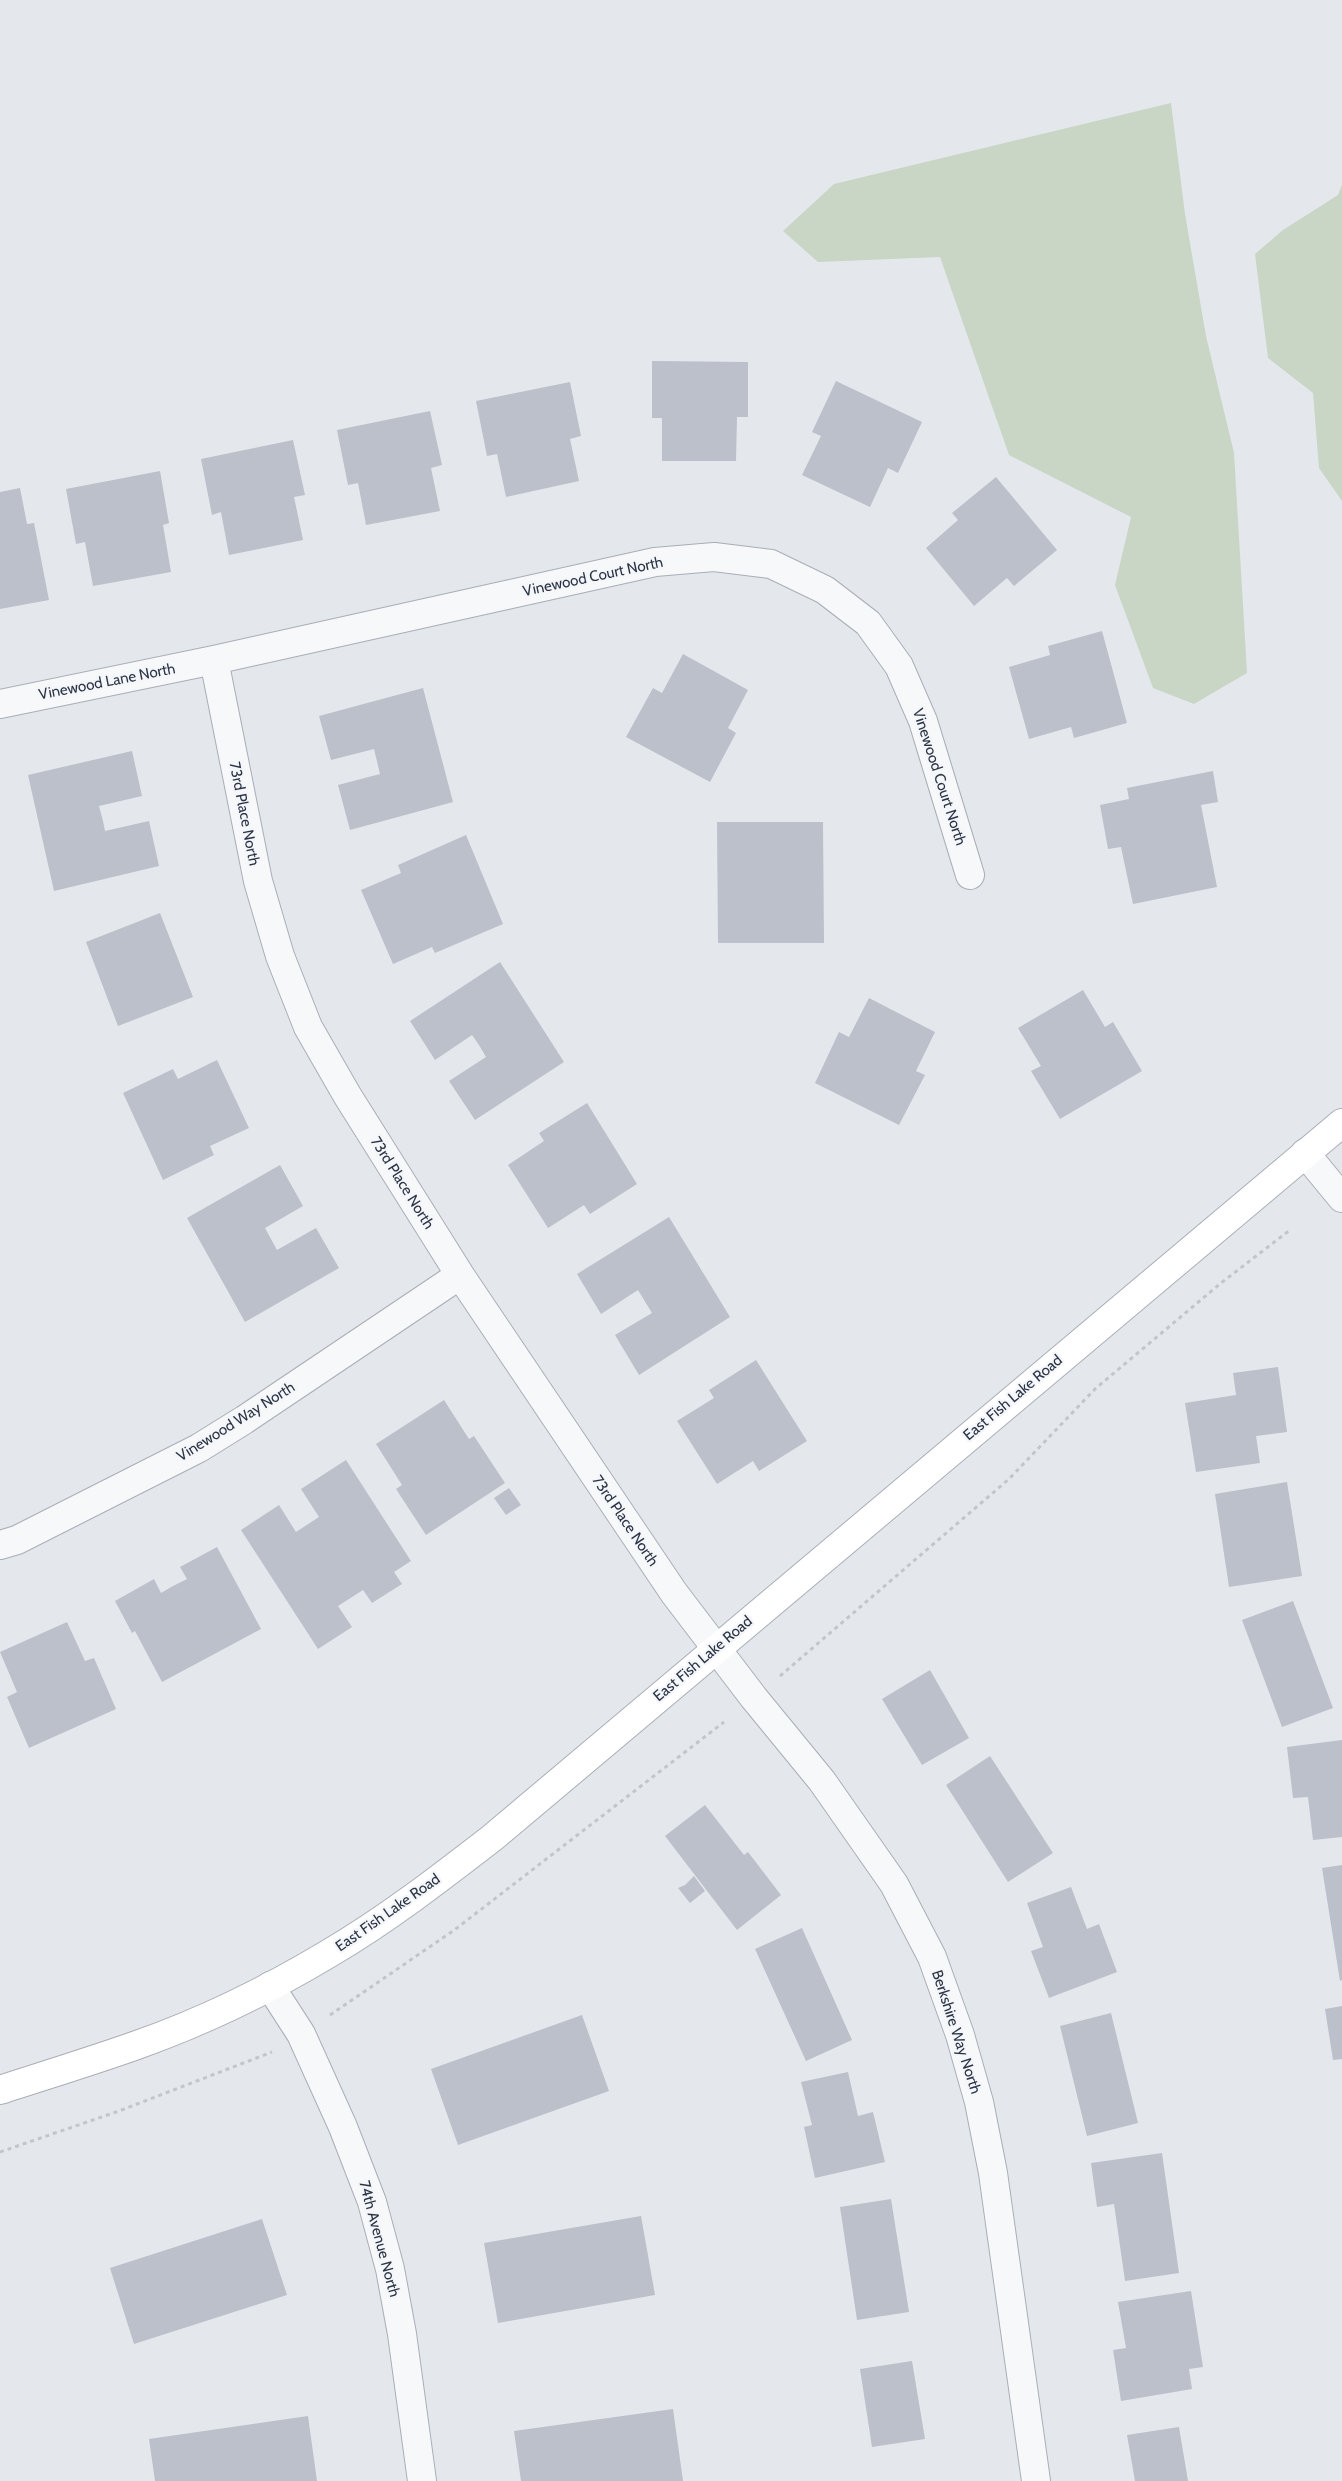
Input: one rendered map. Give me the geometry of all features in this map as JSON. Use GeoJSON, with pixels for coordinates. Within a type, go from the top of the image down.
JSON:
{"type":"FeatureCollection","features":[{"type":"Feature","properties":{"kind":"street","name":"Vinewood Court North"},"geometry":{"type":"LineString","coordinates":[[214,660],[655,562],[714,557],[772,564],[825,590],[868,623],[900,666],[923,721],[970,875]]}},
{"type":"Feature","properties":{"kind":"street","name":"Vinewood Lane North"},"geometry":{"type":"LineString","coordinates":[[0,704],[214,660]]}},
{"type":"Feature","properties":{"kind":"street","name":"73rd Place North"},"geometry":{"type":"LineString","coordinates":[[214,660],[258,881],[280,956],[308,1027],[347,1095],[460,1275],[674,1593],[716,1648]]}},
{"type":"Feature","properties":{"kind":"street","name":"East Fish Lake Road"},"geometry":{"type":"LineString","coordinates":[[0,2090],[138,2045],[270,1986],[328,1954],[414,1897],[492,1838],[1342,1123]]}},
{"type":"Feature","properties":{"kind":"street"},"geometry":{"type":"LineString","coordinates":[[1305,1153],[1342,1198]]}},
{"type":"Feature","properties":{"kind":"street","name":"Vinewood Way North"},"geometry":{"type":"LineString","coordinates":[[0,1545],[17,1540],[199,1448],[244,1420],[460,1275]]}},
{"type":"Feature","properties":{"kind":"street","name":"Berkshire Way North"},"geometry":{"type":"LineString","coordinates":[[716,1648],[822,1781],[894,1884],[932,1957],[960,2035],[979,2102],[991,2164],[1036,2481]]}},
{"type":"Feature","properties":{"kind":"street","name":"74th Avenue North"},"geometry":{"type":"LineString","coordinates":[[270,1986],[301,2034],[343,2127],[372,2202],[390,2269],[402,2334],[422,2481]]}},
{"type":"Feature","properties":{"kind":"path"},"geometry":{"type":"LineString","coordinates":[[780,1676],[1009,1480],[1095,1389],[1221,1283],[1290,1230]]}},
{"type":"Feature","properties":{"kind":"path"},"geometry":{"type":"LineString","coordinates":[[330,2015],[453,1930],[724,1722]]}},
{"type":"Feature","properties":{"kind":"path"},"geometry":{"type":"LineString","coordinates":[[0,2152],[119,2111],[275,2051]]}},
{"type":"Feature","properties":{"kind":"green space"},"geometry":{"type":"Polygon","coordinates":[[[1171,103],[1185,214],[1206,336],[1234,453],[1247,673],[1194,704],[1153,688],[1115,585],[1131,517],[1009,455],[940,257],[818,262],[783,231],[834,184],[1171,103]]]}},
{"type":"Feature","properties":{"kind":"green space"},"geometry":{"type":"Polygon","coordinates":[[[1342,185],[1342,501],[1319,468],[1313,393],[1268,358],[1255,254],[1283,230],[1338,195],[1342,185]]]}},
{"type":"Feature","properties":{"kind":"building"},"geometry":{"type":"Polygon","coordinates":[[[652,361],[748,362],[748,417],[737,417],[736,461],[662,461],[662,418],[652,418],[652,361]]]}},
{"type":"Feature","properties":{"kind":"building"},"geometry":{"type":"Polygon","coordinates":[[[836,381],[922,422],[898,473],[888,468],[870,507],[802,475],[821,436],[812,432],[836,381]]]}},
{"type":"Feature","properties":{"kind":"building"},"geometry":{"type":"Polygon","coordinates":[[[570,382],[581,436],[570,439],[579,481],[506,497],[497,454],[487,456],[476,401],[570,382]]]}},
{"type":"Feature","properties":{"kind":"building"},"geometry":{"type":"Polygon","coordinates":[[[430,411],[442,465],[431,468],[440,511],[366,525],[358,483],[348,485],[337,430],[430,411]]]}},
{"type":"Feature","properties":{"kind":"building"},"geometry":{"type":"Polygon","coordinates":[[[293,440],[305,495],[294,497],[303,540],[229,555],[221,512],[212,515],[201,459],[293,440]]]}},
{"type":"Feature","properties":{"kind":"building"},"geometry":{"type":"Polygon","coordinates":[[[160,471],[169,523],[163,525],[171,572],[93,586],[85,542],[76,544],[66,489],[160,471]]]}},
{"type":"Feature","properties":{"kind":"building"},"geometry":{"type":"Polygon","coordinates":[[[996,477],[1057,550],[1014,586],[1007,578],[974,606],[926,548],[958,520],[952,513],[996,477]]]}},
{"type":"Feature","properties":{"kind":"building"},"geometry":{"type":"Polygon","coordinates":[[[20,488],[27,524],[34,523],[49,600],[0,609],[0,492],[20,488]]]}},
{"type":"Feature","properties":{"kind":"building"},"geometry":{"type":"Polygon","coordinates":[[[1102,631],[1127,723],[1074,738],[1071,727],[1029,739],[1009,667],[1050,655],[1048,646],[1102,631]]]}},
{"type":"Feature","properties":{"kind":"building"},"geometry":{"type":"Polygon","coordinates":[[[683,654],[748,690],[728,728],[736,733],[710,782],[626,737],[653,688],[662,693],[683,654]]]}},
{"type":"Feature","properties":{"kind":"building"},"geometry":{"type":"Polygon","coordinates":[[[423,688],[453,802],[350,830],[338,785],[380,774],[374,749],[331,760],[319,716],[423,688]]]}},
{"type":"Feature","properties":{"kind":"building"},"geometry":{"type":"Polygon","coordinates":[[[132,751],[142,796],[99,806],[105,831],[149,821],[159,866],[54,891],[28,775],[132,751]]]}},
{"type":"Feature","properties":{"kind":"building"},"geometry":{"type":"Polygon","coordinates":[[[1213,771],[1218,802],[1201,805],[1217,887],[1133,904],[1121,847],[1108,849],[1100,805],[1129,799],[1127,788],[1213,771]]]}},
{"type":"Feature","properties":{"kind":"building"},"geometry":{"type":"Polygon","coordinates":[[[717,822],[823,822],[824,943],[718,943],[717,822]]]}},
{"type":"Feature","properties":{"kind":"building"},"geometry":{"type":"Polygon","coordinates":[[[466,835],[503,924],[435,953],[432,947],[393,964],[361,890],[401,873],[398,865],[466,835]]]}},
{"type":"Feature","properties":{"kind":"building"},"geometry":{"type":"Polygon","coordinates":[[[160,913],[193,997],[118,1026],[86,942],[160,913]]]}},
{"type":"Feature","properties":{"kind":"building"},"geometry":{"type":"Polygon","coordinates":[[[500,962],[564,1062],[475,1120],[449,1081],[486,1057],[479,1045],[472,1035],[435,1060],[410,1021],[500,962]]]}},
{"type":"Feature","properties":{"kind":"building"},"geometry":{"type":"Polygon","coordinates":[[[1083,990],[1105,1027],[1113,1022],[1142,1071],[1060,1119],[1031,1071],[1041,1066],[1018,1028],[1083,990]]]}},
{"type":"Feature","properties":{"kind":"building"},"geometry":{"type":"Polygon","coordinates":[[[869,998],[935,1032],[916,1071],[925,1075],[899,1125],[815,1083],[839,1032],[849,1037],[869,998]]]}},
{"type":"Feature","properties":{"kind":"building"},"geometry":{"type":"Polygon","coordinates":[[[217,1060],[249,1128],[210,1146],[214,1155],[163,1180],[123,1093],[173,1069],[178,1079],[217,1060]]]}},
{"type":"Feature","properties":{"kind":"building"},"geometry":{"type":"Polygon","coordinates":[[[587,1103],[637,1184],[590,1214],[584,1205],[548,1228],[508,1165],[544,1141],[539,1133],[587,1103]]]}},
{"type":"Feature","properties":{"kind":"building"},"geometry":{"type":"Polygon","coordinates":[[[280,1165],[303,1206],[265,1228],[277,1250],[316,1228],[339,1268],[245,1322],[187,1218],[280,1165]]]}},
{"type":"Feature","properties":{"kind":"building"},"geometry":{"type":"Polygon","coordinates":[[[669,1217],[730,1317],[639,1375],[615,1335],[652,1313],[638,1290],[601,1314],[577,1274],[669,1217]]]}},
{"type":"Feature","properties":{"kind":"building"},"geometry":{"type":"Polygon","coordinates":[[[756,1360],[807,1441],[759,1471],[753,1461],[717,1484],[677,1421],[714,1398],[709,1390],[756,1360]]]}},
{"type":"Feature","properties":{"kind":"building"},"geometry":{"type":"Polygon","coordinates":[[[1278,1367],[1287,1432],[1256,1436],[1260,1463],[1196,1472],[1185,1403],[1236,1395],[1233,1373],[1278,1367]]]}},
{"type":"Feature","properties":{"kind":"building"},"geometry":{"type":"Polygon","coordinates":[[[444,1400],[469,1439],[474,1436],[505,1483],[426,1535],[396,1489],[402,1485],[376,1444],[444,1400]]]}},
{"type":"Feature","properties":{"kind":"building"},"geometry":{"type":"Polygon","coordinates":[[[346,1460],[411,1561],[394,1572],[402,1584],[372,1603],[363,1590],[338,1606],[352,1627],[318,1649],[241,1530],[279,1505],[296,1532],[319,1517],[301,1489],[346,1460]]]}},
{"type":"Feature","properties":{"kind":"building"},"geometry":{"type":"Polygon","coordinates":[[[1287,1482],[1302,1576],[1229,1587],[1215,1494],[1287,1482]]]}},
{"type":"Feature","properties":{"kind":"building"},"geometry":{"type":"Polygon","coordinates":[[[509,1488],[521,1505],[506,1515],[494,1498],[509,1488]]]}},
{"type":"Feature","properties":{"kind":"building"},"geometry":{"type":"Polygon","coordinates":[[[217,1547],[261,1629],[162,1682],[135,1631],[132,1633],[115,1601],[154,1579],[161,1593],[187,1579],[180,1567],[217,1547]]]}},
{"type":"Feature","properties":{"kind":"building"},"geometry":{"type":"Polygon","coordinates":[[[1293,1601],[1333,1708],[1282,1727],[1242,1620],[1293,1601]]]}},
{"type":"Feature","properties":{"kind":"building"},"geometry":{"type":"Polygon","coordinates":[[[67,1622],[85,1661],[94,1658],[116,1709],[29,1748],[7,1697],[17,1692],[0,1652],[67,1622]]]}},
{"type":"Feature","properties":{"kind":"building"},"geometry":{"type":"Polygon","coordinates":[[[930,1670],[969,1738],[922,1765],[882,1699],[930,1670]]]}},
{"type":"Feature","properties":{"kind":"building"},"geometry":{"type":"Polygon","coordinates":[[[1342,1740],[1342,1837],[1313,1840],[1308,1797],[1293,1798],[1287,1747],[1342,1740]]]}},
{"type":"Feature","properties":{"kind":"building"},"geometry":{"type":"Polygon","coordinates":[[[990,1756],[1053,1853],[1008,1882],[946,1785],[990,1756]]]}},
{"type":"Feature","properties":{"kind":"building"},"geometry":{"type":"Polygon","coordinates":[[[705,1805],[744,1855],[748,1852],[781,1895],[737,1930],[665,1836],[705,1805]]]}},
{"type":"Feature","properties":{"kind":"building"},"geometry":{"type":"Polygon","coordinates":[[[1342,1865],[1342,1980],[1340,1981],[1322,1868],[1342,1865]]]}},
{"type":"Feature","properties":{"kind":"building"},"geometry":{"type":"Polygon","coordinates":[[[694,1876],[705,1891],[690,1903],[678,1888],[685,1885],[694,1876]]]}},
{"type":"Feature","properties":{"kind":"building"},"geometry":{"type":"Polygon","coordinates":[[[1071,1887],[1087,1929],[1099,1924],[1117,1972],[1049,1998],[1031,1951],[1043,1947],[1027,1903],[1071,1887]]]}},
{"type":"Feature","properties":{"kind":"building"},"geometry":{"type":"Polygon","coordinates":[[[802,1928],[852,2040],[806,2061],[755,1949],[802,1928]]]}},
{"type":"Feature","properties":{"kind":"building"},"geometry":{"type":"Polygon","coordinates":[[[1342,2006],[1342,2059],[1333,2060],[1325,2009],[1342,2006]]]}},
{"type":"Feature","properties":{"kind":"building"},"geometry":{"type":"Polygon","coordinates":[[[1111,2013],[1138,2123],[1087,2136],[1060,2026],[1111,2013]]]}},
{"type":"Feature","properties":{"kind":"building"},"geometry":{"type":"Polygon","coordinates":[[[582,2015],[609,2091],[458,2145],[431,2069],[582,2015]]]}},
{"type":"Feature","properties":{"kind":"building"},"geometry":{"type":"Polygon","coordinates":[[[848,2072],[858,2116],[873,2112],[885,2162],[815,2178],[804,2127],[812,2125],[801,2082],[848,2072]]]}},
{"type":"Feature","properties":{"kind":"building"},"geometry":{"type":"Polygon","coordinates":[[[1162,2153],[1179,2273],[1125,2281],[1114,2204],[1097,2207],[1091,2163],[1162,2153]]]}},
{"type":"Feature","properties":{"kind":"building"},"geometry":{"type":"Polygon","coordinates":[[[891,2199],[909,2312],[857,2320],[840,2207],[891,2199]]]}},
{"type":"Feature","properties":{"kind":"building"},"geometry":{"type":"Polygon","coordinates":[[[641,2216],[655,2295],[498,2323],[484,2243],[641,2216]]]}},
{"type":"Feature","properties":{"kind":"building"},"geometry":{"type":"Polygon","coordinates":[[[262,2219],[287,2295],[134,2344],[110,2268],[262,2219]]]}},
{"type":"Feature","properties":{"kind":"building"},"geometry":{"type":"Polygon","coordinates":[[[1191,2291],[1203,2367],[1189,2369],[1192,2389],[1121,2401],[1113,2350],[1126,2348],[1118,2302],[1191,2291]]]}},
{"type":"Feature","properties":{"kind":"building"},"geometry":{"type":"Polygon","coordinates":[[[912,2361],[925,2439],[872,2447],[860,2369],[912,2361]]]}},
{"type":"Feature","properties":{"kind":"building"},"geometry":{"type":"Polygon","coordinates":[[[673,2409],[683,2481],[521,2481],[514,2431],[673,2409]]]}},
{"type":"Feature","properties":{"kind":"building"},"geometry":{"type":"Polygon","coordinates":[[[308,2416],[317,2481],[155,2481],[149,2439],[308,2416]]]}},
{"type":"Feature","properties":{"kind":"building"},"geometry":{"type":"Polygon","coordinates":[[[1179,2427],[1188,2481],[1135,2481],[1127,2435],[1179,2427]]]}}]}
